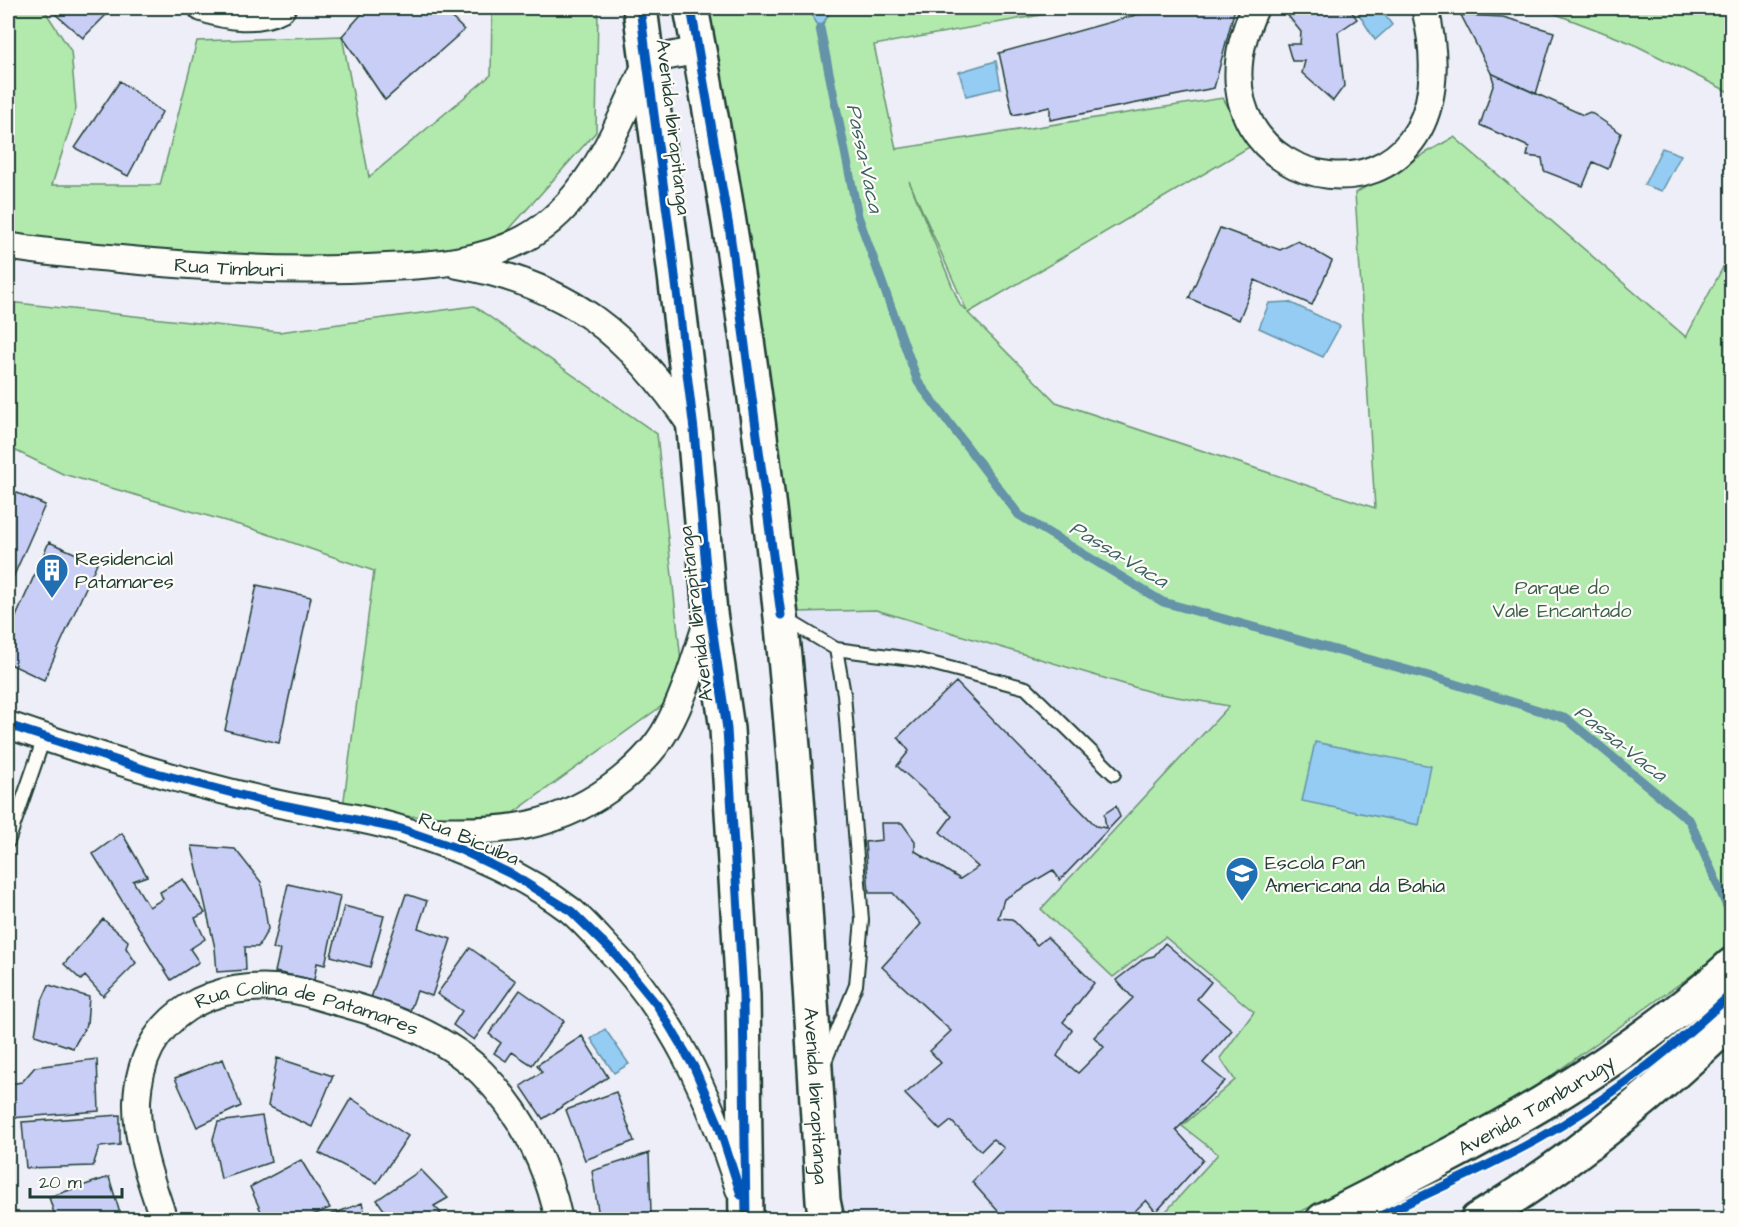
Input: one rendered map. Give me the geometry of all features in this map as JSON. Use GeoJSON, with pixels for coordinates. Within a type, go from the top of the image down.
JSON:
{"type":"FeatureCollection","features":[{"type":"Feature","properties":{"kind":"main road","name":"Avenida Ibirapitanga"},"geometry":{"type":"LineString","coordinates":[[640,8],[694,430],[710,614],[727,729],[743,995],[746,1214]]}},
{"type":"Feature","properties":{"kind":"main road","name":"Avenida Ibirapitanga"},"geometry":{"type":"LineString","coordinates":[[691,8],[757,424],[781,615],[808,937],[823,1201],[827,1220]]}},
{"type":"Feature","properties":{"kind":"main road","name":"Avenida Tamburugy"},"geometry":{"type":"LineString","coordinates":[[1323,1220],[1529,1113],[1643,1038],[1731,965]]}},
{"type":"Feature","properties":{"kind":"main road"},"geometry":{"type":"LineString","coordinates":[[1477,1220],[1555,1169],[1606,1130],[1670,1079],[1731,1020]]}},
{"type":"Feature","properties":{"kind":"street"},"geometry":{"type":"LineString","coordinates":[[202,8],[238,17],[274,12],[282,8]]}},
{"type":"Feature","properties":{"kind":"street"},"geometry":{"type":"LineString","coordinates":[[1255,8],[1240,51],[1240,85],[1245,116],[1265,143],[1284,160],[1307,171],[1336,177],[1365,174],[1388,165],[1407,146],[1422,120],[1430,94],[1432,63],[1430,29],[1425,8]]}},
{"type":"Feature","properties":{"kind":"street"},"geometry":{"type":"LineString","coordinates":[[648,60],[699,50]]}},
{"type":"Feature","properties":{"kind":"street","name":"Rua Timburi"},"geometry":{"type":"LineString","coordinates":[[452,264],[524,239],[554,217],[582,187],[604,152],[648,60]]}},
{"type":"Feature","properties":{"kind":"street","name":"Rua Timburi"},"geometry":{"type":"LineString","coordinates":[[8,246],[150,262],[268,270],[361,269],[452,264],[492,270],[562,296],[597,319],[626,344],[656,378],[694,430]]}},
{"type":"Feature","properties":{"kind":"street","name":"Rua Bicuíba"},"geometry":{"type":"LineString","coordinates":[[400,829],[462,831],[518,828],[565,816],[602,796],[636,768],[666,729],[684,690],[710,614]]}},
{"type":"Feature","properties":{"kind":"street","name":"Rua Bicuíba"},"geometry":{"type":"LineString","coordinates":[[8,725],[149,771],[263,801],[400,829],[459,849],[511,874],[571,911],[616,956],[657,1005],[694,1067],[718,1123],[746,1214]]}},
{"type":"Feature","properties":{"kind":"street","name":"Rua Colina de Patamares"},"geometry":{"type":"LineString","coordinates":[[164,1220],[150,1180],[141,1141],[137,1102],[141,1068],[155,1039],[176,1013],[208,995],[245,988],[293,990],[361,1008],[402,1022],[446,1045],[481,1072],[513,1109],[537,1149],[553,1190],[559,1220]]}},
{"type":"Feature","properties":{"kind":"lane"},"geometry":{"type":"LineString","coordinates":[[781,615],[836,649],[919,660],[1026,688],[1114,774]]}},
{"type":"Feature","properties":{"kind":"lane"},"geometry":{"type":"LineString","coordinates":[[816,1084],[856,985],[862,920],[844,694],[836,649]]}},
{"type":"Feature","properties":{"kind":"lane"},"geometry":{"type":"LineString","coordinates":[[8,842],[44,738]]}},
{"type":"Feature","properties":{"kind":"shaded area","name":"Escola Pan Americana da Bahia"},"geometry":{"type":"Polygon","coordinates":[[[876,610],[1154,693],[1422,737],[1619,833],[1706,965],[1506,1108],[1284,1219],[837,1219],[835,1085],[798,612],[876,610]]]}},
{"type":"Feature","properties":{"kind":"green space"},"geometry":{"type":"Polygon","coordinates":[[[8,8],[43,8],[71,51],[76,109],[52,185],[160,185],[197,41],[342,36],[369,177],[491,75],[492,8],[598,8],[596,132],[488,253],[292,277],[68,253],[8,232],[8,8]]]}},
{"type":"Feature","properties":{"kind":"green space","name":"Parque do Vale Encantado"},"geometry":{"type":"Polygon","coordinates":[[[702,8],[807,8],[820,28],[833,8],[1079,8],[874,45],[896,149],[1223,98],[1251,146],[968,313],[1056,402],[1375,508],[1355,193],[1454,137],[1686,337],[1731,252],[1731,941],[1706,965],[1506,1108],[1328,1199],[1284,1219],[1159,1219],[1218,1154],[1182,1126],[1235,1080],[1220,1058],[1254,1012],[1165,937],[1113,977],[1041,909],[1229,706],[1154,693],[876,610],[798,612],[719,102],[702,8]],[[909,181],[960,305],[967,311],[909,181]]]}},
{"type":"Feature","properties":{"kind":"green space"},"geometry":{"type":"Polygon","coordinates":[[[1540,8],[1731,8],[1731,93],[1631,43],[1540,8]]]}},
{"type":"Feature","properties":{"kind":"green space"},"geometry":{"type":"Polygon","coordinates":[[[8,302],[279,332],[474,306],[657,434],[684,690],[506,818],[342,815],[374,571],[253,529],[63,474],[8,447],[8,302]]]}},
{"type":"Feature","properties":{"kind":"water"},"geometry":{"type":"Polygon","coordinates":[[[807,8],[833,8],[820,28],[807,8]]]}},
{"type":"Feature","properties":{"kind":"water"},"geometry":{"type":"Polygon","coordinates":[[[1355,8],[1380,8],[1392,25],[1375,40],[1355,8]]]}},
{"type":"Feature","properties":{"kind":"water"},"geometry":{"type":"Polygon","coordinates":[[[996,61],[1001,88],[966,96],[959,72],[996,61]]]}},
{"type":"Feature","properties":{"kind":"water"},"geometry":{"type":"Polygon","coordinates":[[[1662,148],[1681,155],[1662,191],[1644,185],[1662,148]]]}},
{"type":"Feature","properties":{"kind":"water"},"geometry":{"type":"Polygon","coordinates":[[[1289,302],[1340,326],[1323,357],[1259,328],[1269,303],[1289,302]]]}},
{"type":"Feature","properties":{"kind":"water"},"geometry":{"type":"Polygon","coordinates":[[[1315,742],[1431,766],[1419,825],[1302,801],[1315,742]]]}},
{"type":"Feature","properties":{"kind":"water"},"geometry":{"type":"Polygon","coordinates":[[[605,1029],[629,1064],[614,1073],[591,1039],[605,1029]]]}},
{"type":"Feature","properties":{"kind":"building"},"geometry":{"type":"Polygon","coordinates":[[[60,8],[113,8],[83,38],[54,13],[60,8]]]}},
{"type":"Feature","properties":{"kind":"building"},"geometry":{"type":"Polygon","coordinates":[[[367,8],[442,8],[464,30],[385,100],[342,36],[367,8]]]}},
{"type":"Feature","properties":{"kind":"building"},"geometry":{"type":"Polygon","coordinates":[[[1161,8],[1235,8],[1214,88],[1050,120],[1050,107],[1013,115],[999,53],[1161,8]]]}},
{"type":"Feature","properties":{"kind":"building"},"geometry":{"type":"Polygon","coordinates":[[[1292,8],[1349,8],[1357,19],[1338,32],[1344,86],[1333,101],[1302,73],[1305,61],[1292,61],[1287,44],[1300,44],[1301,32],[1286,13],[1292,8]]]}},
{"type":"Feature","properties":{"kind":"building"},"geometry":{"type":"Polygon","coordinates":[[[1461,15],[1503,17],[1554,32],[1536,94],[1491,73],[1461,15]]]}},
{"type":"Feature","properties":{"kind":"building"},"geometry":{"type":"Polygon","coordinates":[[[1491,73],[1583,115],[1590,112],[1621,133],[1608,169],[1593,162],[1583,186],[1544,171],[1542,158],[1527,156],[1529,147],[1480,125],[1494,83],[1491,73]]]}},
{"type":"Feature","properties":{"kind":"building"},"geometry":{"type":"Polygon","coordinates":[[[120,81],[162,112],[128,176],[75,148],[120,81]]]}},
{"type":"Feature","properties":{"kind":"building"},"geometry":{"type":"Polygon","coordinates":[[[1220,228],[1280,250],[1298,241],[1332,261],[1312,305],[1255,280],[1239,320],[1189,298],[1220,228]]]}},
{"type":"Feature","properties":{"kind":"building"},"geometry":{"type":"Polygon","coordinates":[[[8,489],[45,505],[8,589],[8,489]]]}},
{"type":"Feature","properties":{"kind":"building","name":"Residencial Patamares"},"geometry":{"type":"Polygon","coordinates":[[[49,542],[97,563],[44,680],[8,663],[8,635],[49,542]]]}},
{"type":"Feature","properties":{"kind":"building"},"geometry":{"type":"Polygon","coordinates":[[[257,585],[311,597],[279,743],[225,730],[257,585]]]}},
{"type":"Feature","properties":{"kind":"building"},"geometry":{"type":"Polygon","coordinates":[[[956,682],[1096,826],[1106,828],[1104,814],[1116,806],[1120,817],[1060,880],[1053,870],[1004,899],[998,918],[1012,919],[1037,945],[1047,937],[1094,983],[1063,1022],[1072,1030],[1057,1056],[1078,1073],[1104,1047],[1094,1037],[1133,998],[1116,980],[1145,958],[1154,956],[1165,943],[1211,982],[1197,999],[1232,1030],[1203,1063],[1225,1081],[1176,1130],[1203,1160],[1156,1212],[1146,1200],[1126,1220],[1006,1220],[972,1182],[1004,1148],[993,1139],[981,1151],[951,1121],[940,1130],[905,1094],[941,1063],[930,1051],[951,1031],[882,967],[921,924],[893,893],[869,893],[865,842],[882,840],[881,823],[902,823],[915,841],[915,851],[960,879],[978,867],[940,832],[952,816],[897,766],[909,751],[898,737],[956,682]]]}},
{"type":"Feature","properties":{"kind":"building"},"geometry":{"type":"Polygon","coordinates":[[[122,833],[147,876],[133,881],[149,907],[163,899],[160,892],[183,879],[205,913],[195,918],[205,939],[190,949],[199,962],[171,980],[93,854],[122,833]]]}},
{"type":"Feature","properties":{"kind":"building"},"geometry":{"type":"Polygon","coordinates":[[[192,846],[235,849],[261,882],[268,929],[258,947],[245,947],[246,970],[217,972],[215,948],[192,846]]]}},
{"type":"Feature","properties":{"kind":"building"},"geometry":{"type":"Polygon","coordinates":[[[288,884],[340,896],[325,965],[317,963],[314,980],[275,972],[280,950],[273,949],[288,884]]]}},
{"type":"Feature","properties":{"kind":"building"},"geometry":{"type":"Polygon","coordinates":[[[406,894],[427,901],[418,928],[451,939],[432,996],[417,991],[410,1011],[371,998],[406,894]]]}},
{"type":"Feature","properties":{"kind":"building"},"geometry":{"type":"Polygon","coordinates":[[[344,906],[384,916],[370,967],[331,956],[344,906]]]}},
{"type":"Feature","properties":{"kind":"building"},"geometry":{"type":"Polygon","coordinates":[[[103,919],[128,941],[126,948],[136,963],[103,996],[85,976],[81,980],[64,964],[103,919]]]}},
{"type":"Feature","properties":{"kind":"building"},"geometry":{"type":"Polygon","coordinates":[[[470,948],[516,981],[474,1040],[453,1025],[462,1011],[437,994],[470,948]]]}},
{"type":"Feature","properties":{"kind":"building"},"geometry":{"type":"Polygon","coordinates":[[[49,985],[89,997],[87,1024],[73,1048],[35,1035],[41,1003],[49,985]]]}},
{"type":"Feature","properties":{"kind":"building"},"geometry":{"type":"Polygon","coordinates":[[[520,990],[564,1021],[532,1065],[512,1052],[506,1061],[494,1053],[501,1043],[489,1034],[520,990]]]}},
{"type":"Feature","properties":{"kind":"building"},"geometry":{"type":"Polygon","coordinates":[[[582,1036],[608,1077],[543,1119],[521,1086],[542,1072],[537,1065],[582,1036]]]}},
{"type":"Feature","properties":{"kind":"building"},"geometry":{"type":"Polygon","coordinates":[[[277,1058],[333,1076],[312,1127],[268,1106],[277,1058]]]}},
{"type":"Feature","properties":{"kind":"building"},"geometry":{"type":"Polygon","coordinates":[[[97,1059],[99,1111],[11,1118],[10,1084],[22,1082],[35,1067],[97,1059]]]}},
{"type":"Feature","properties":{"kind":"building"},"geometry":{"type":"Polygon","coordinates":[[[223,1059],[241,1106],[197,1127],[175,1078],[223,1059]]]}},
{"type":"Feature","properties":{"kind":"building"},"geometry":{"type":"Polygon","coordinates":[[[616,1092],[634,1141],[585,1160],[566,1110],[616,1092]]]}},
{"type":"Feature","properties":{"kind":"building"},"geometry":{"type":"Polygon","coordinates":[[[351,1098],[408,1136],[377,1183],[319,1153],[351,1098]]]}},
{"type":"Feature","properties":{"kind":"building"},"geometry":{"type":"Polygon","coordinates":[[[120,1115],[120,1145],[99,1147],[93,1166],[26,1168],[22,1122],[120,1115]]]}},
{"type":"Feature","properties":{"kind":"building"},"geometry":{"type":"Polygon","coordinates":[[[262,1116],[271,1162],[221,1179],[213,1139],[218,1122],[262,1116]]]}},
{"type":"Feature","properties":{"kind":"building"},"geometry":{"type":"Polygon","coordinates":[[[649,1153],[651,1213],[599,1217],[592,1171],[649,1153]]]}},
{"type":"Feature","properties":{"kind":"building"},"geometry":{"type":"Polygon","coordinates":[[[301,1160],[330,1208],[301,1220],[265,1220],[250,1187],[301,1160]]]}},
{"type":"Feature","properties":{"kind":"building"},"geometry":{"type":"Polygon","coordinates":[[[421,1170],[448,1198],[434,1206],[441,1213],[431,1220],[391,1220],[377,1200],[421,1170]]]}},
{"type":"Feature","properties":{"kind":"building"},"geometry":{"type":"Polygon","coordinates":[[[109,1177],[122,1220],[56,1220],[49,1197],[109,1177]]]}},
{"type":"Feature","properties":{"kind":"building"},"geometry":{"type":"Polygon","coordinates":[[[362,1203],[367,1220],[317,1220],[362,1203]]]}},
{"type":"Feature","properties":{"kind":"waterway","name":"Passa-Vaca"},"geometry":{"type":"LineString","coordinates":[[820,28],[858,216],[918,382],[1019,515],[1163,602],[1429,676],[1567,719],[1690,821],[1732,918]]}},
{"type":"Feature","properties":{"kind":"cycle path"},"geometry":{"type":"LineString","coordinates":[[640,8],[694,430],[710,613],[727,729],[743,995],[746,1220]]}},
{"type":"Feature","properties":{"kind":"cycle path"},"geometry":{"type":"LineString","coordinates":[[691,8],[730,233],[781,615]]}},
{"type":"Feature","properties":{"kind":"cycle path"},"geometry":{"type":"LineString","coordinates":[[8,725],[149,771],[263,801],[401,829],[459,849],[511,874],[571,911],[616,955],[657,1005],[694,1067],[718,1123],[741,1195]]}},
{"type":"Feature","properties":{"kind":"cycle path"},"geometry":{"type":"LineString","coordinates":[[1372,1220],[1499,1160],[1566,1123],[1640,1072],[1732,993]]}},
{"type":"Feature","properties":{"kind":"place","name":"Residencial Patamares"},"geometry":{"type":"Point","coordinates":[52,599]}},
{"type":"Feature","properties":{"kind":"place","name":"Escola Pan Americana da Bahia"},"geometry":{"type":"Point","coordinates":[1242,902]}}]}
